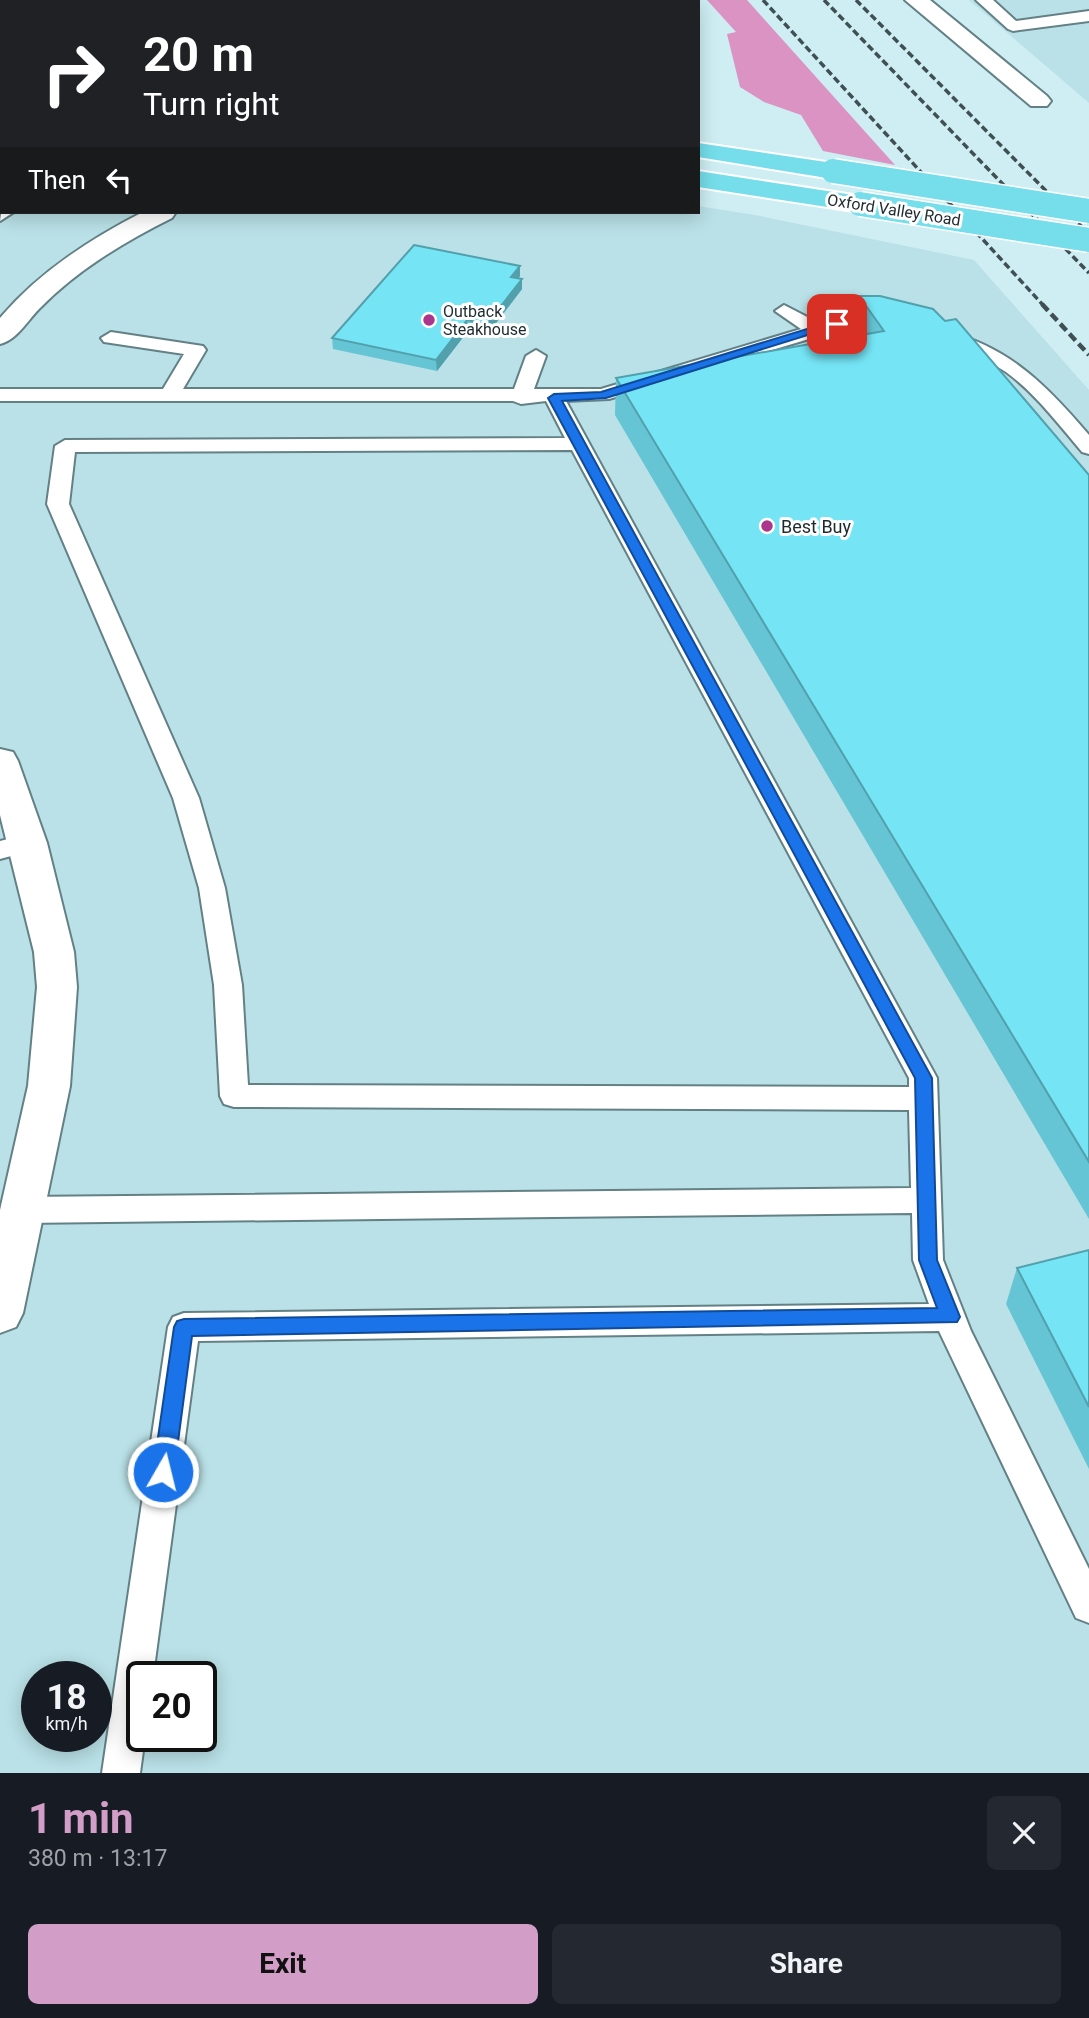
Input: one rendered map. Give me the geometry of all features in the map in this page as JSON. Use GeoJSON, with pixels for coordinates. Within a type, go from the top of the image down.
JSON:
{"type":"FeatureCollection","features":[{"type":"Feature","properties":{"kind":"main road","name":"Oxford Valley Road"},"geometry":{"type":"LineString","coordinates":[[700,150],[1089,211]]}},
{"type":"Feature","properties":{"kind":"main road","name":"Oxford Valley Road"},"geometry":{"type":"LineString","coordinates":[[700,179],[1089,240]]}},
{"type":"Feature","properties":{"kind":"street"},"geometry":{"type":"LineString","coordinates":[[916,0],[1039,101]]}},
{"type":"Feature","properties":{"kind":"street"},"geometry":{"type":"LineString","coordinates":[[0,336],[37,296],[68,269],[101,245],[159,214]]}},
{"type":"Feature","properties":{"kind":"street"},"geometry":{"type":"LineString","coordinates":[[0,761],[14,846],[54,953],[57,987],[49,1086],[0,1313]]}},
{"type":"Feature","properties":{"kind":"lane"},"geometry":{"type":"LineString","coordinates":[[984,0],[1013,26],[1086,17]]}},
{"type":"Feature","properties":{"kind":"lane"},"geometry":{"type":"LineString","coordinates":[[1064,0],[1086,17]]}},
{"type":"Feature","properties":{"kind":"lane"},"geometry":{"type":"LineString","coordinates":[[783,311],[816,330]]}},
{"type":"Feature","properties":{"kind":"lane"},"geometry":{"type":"LineString","coordinates":[[0,395],[554,398],[602,395],[816,330],[864,321],[907,327]]}},
{"type":"Feature","properties":{"kind":"lane"},"geometry":{"type":"LineString","coordinates":[[930,333],[982,348],[1021,370],[1089,448]]}},
{"type":"Feature","properties":{"kind":"lane"},"geometry":{"type":"LineString","coordinates":[[111,338],[196,350],[169,396]]}},
{"type":"Feature","properties":{"kind":"lane"},"geometry":{"type":"LineString","coordinates":[[521,398],[536,356]]}},
{"type":"Feature","properties":{"kind":"lane"},"geometry":{"type":"LineString","coordinates":[[554,398],[923,1078],[928,1260],[950,1317],[1089,1606]]}},
{"type":"Feature","properties":{"kind":"lane"},"geometry":{"type":"LineString","coordinates":[[579,444],[65,446],[58,504],[181,785],[212,888],[228,985],[234,1096],[924,1099]]}},
{"type":"Feature","properties":{"kind":"lane"},"geometry":{"type":"LineString","coordinates":[[22,1210],[927,1200]]}},
{"type":"Feature","properties":{"kind":"lane"},"geometry":{"type":"LineString","coordinates":[[121,1773],[184,1327],[950,1317]]}},
{"type":"Feature","properties":{"kind":"shaded area"},"geometry":{"type":"Polygon","coordinates":[[[707,0],[747,0],[895,165],[823,151],[801,115],[764,102],[740,87],[727,34],[736,32],[707,0]]]}},
{"type":"Feature","properties":{"kind":"shaded area"},"geometry":{"type":"Polygon","coordinates":[[[969,0],[1089,0],[1089,103],[969,0]]]}},
{"type":"Feature","properties":{"kind":"shaded area"},"geometry":{"type":"Polygon","coordinates":[[[700,206],[755,215],[974,260],[1089,390],[1089,1773],[0,1773],[0,214],[700,214],[700,206]]]}},
{"type":"Feature","properties":{"kind":"building","name":"Outback Steakhouse"},"geometry":{"type":"Polygon","coordinates":[[[414,245],[520,266],[511,277],[522,279],[487,324],[467,320],[436,360],[332,338],[414,245]]]}},
{"type":"Feature","properties":{"kind":"building"},"geometry":{"type":"Polygon","coordinates":[[[859,296],[880,296],[933,309],[945,321],[956,319],[1089,475],[1089,1162],[616,378],[884,331],[859,296]]]}},
{"type":"Feature","properties":{"kind":"building"},"geometry":{"type":"Polygon","coordinates":[[[1089,1250],[1089,1407],[1017,1268],[1089,1250]]]}},
{"type":"Feature","properties":{"kind":"railway"},"geometry":{"type":"LineString","coordinates":[[763,0],[1043,305]]}},
{"type":"Feature","properties":{"kind":"railway"},"geometry":{"type":"LineString","coordinates":[[824,0],[1089,273]]}},
{"type":"Feature","properties":{"kind":"railway"},"geometry":{"type":"LineString","coordinates":[[856,0],[1089,234]]}},
{"type":"Feature","properties":{"kind":"railway"},"geometry":{"type":"LineString","coordinates":[[1042,304],[1089,355]]}},
{"type":"Feature","properties":{"kind":"place","name":"Outback Steakhouse"},"geometry":{"type":"Point","coordinates":[429,320]}},
{"type":"Feature","properties":{"kind":"place","name":"Best Buy"},"geometry":{"type":"Point","coordinates":[767,526]}},
{"type":"Feature","properties":{"kind":"route"},"geometry":{"type":"LineString","coordinates":[[163,1472],[184,1327],[950,1317],[928,1260],[923,1078],[554,398],[602,395],[837,324]]}}]}
